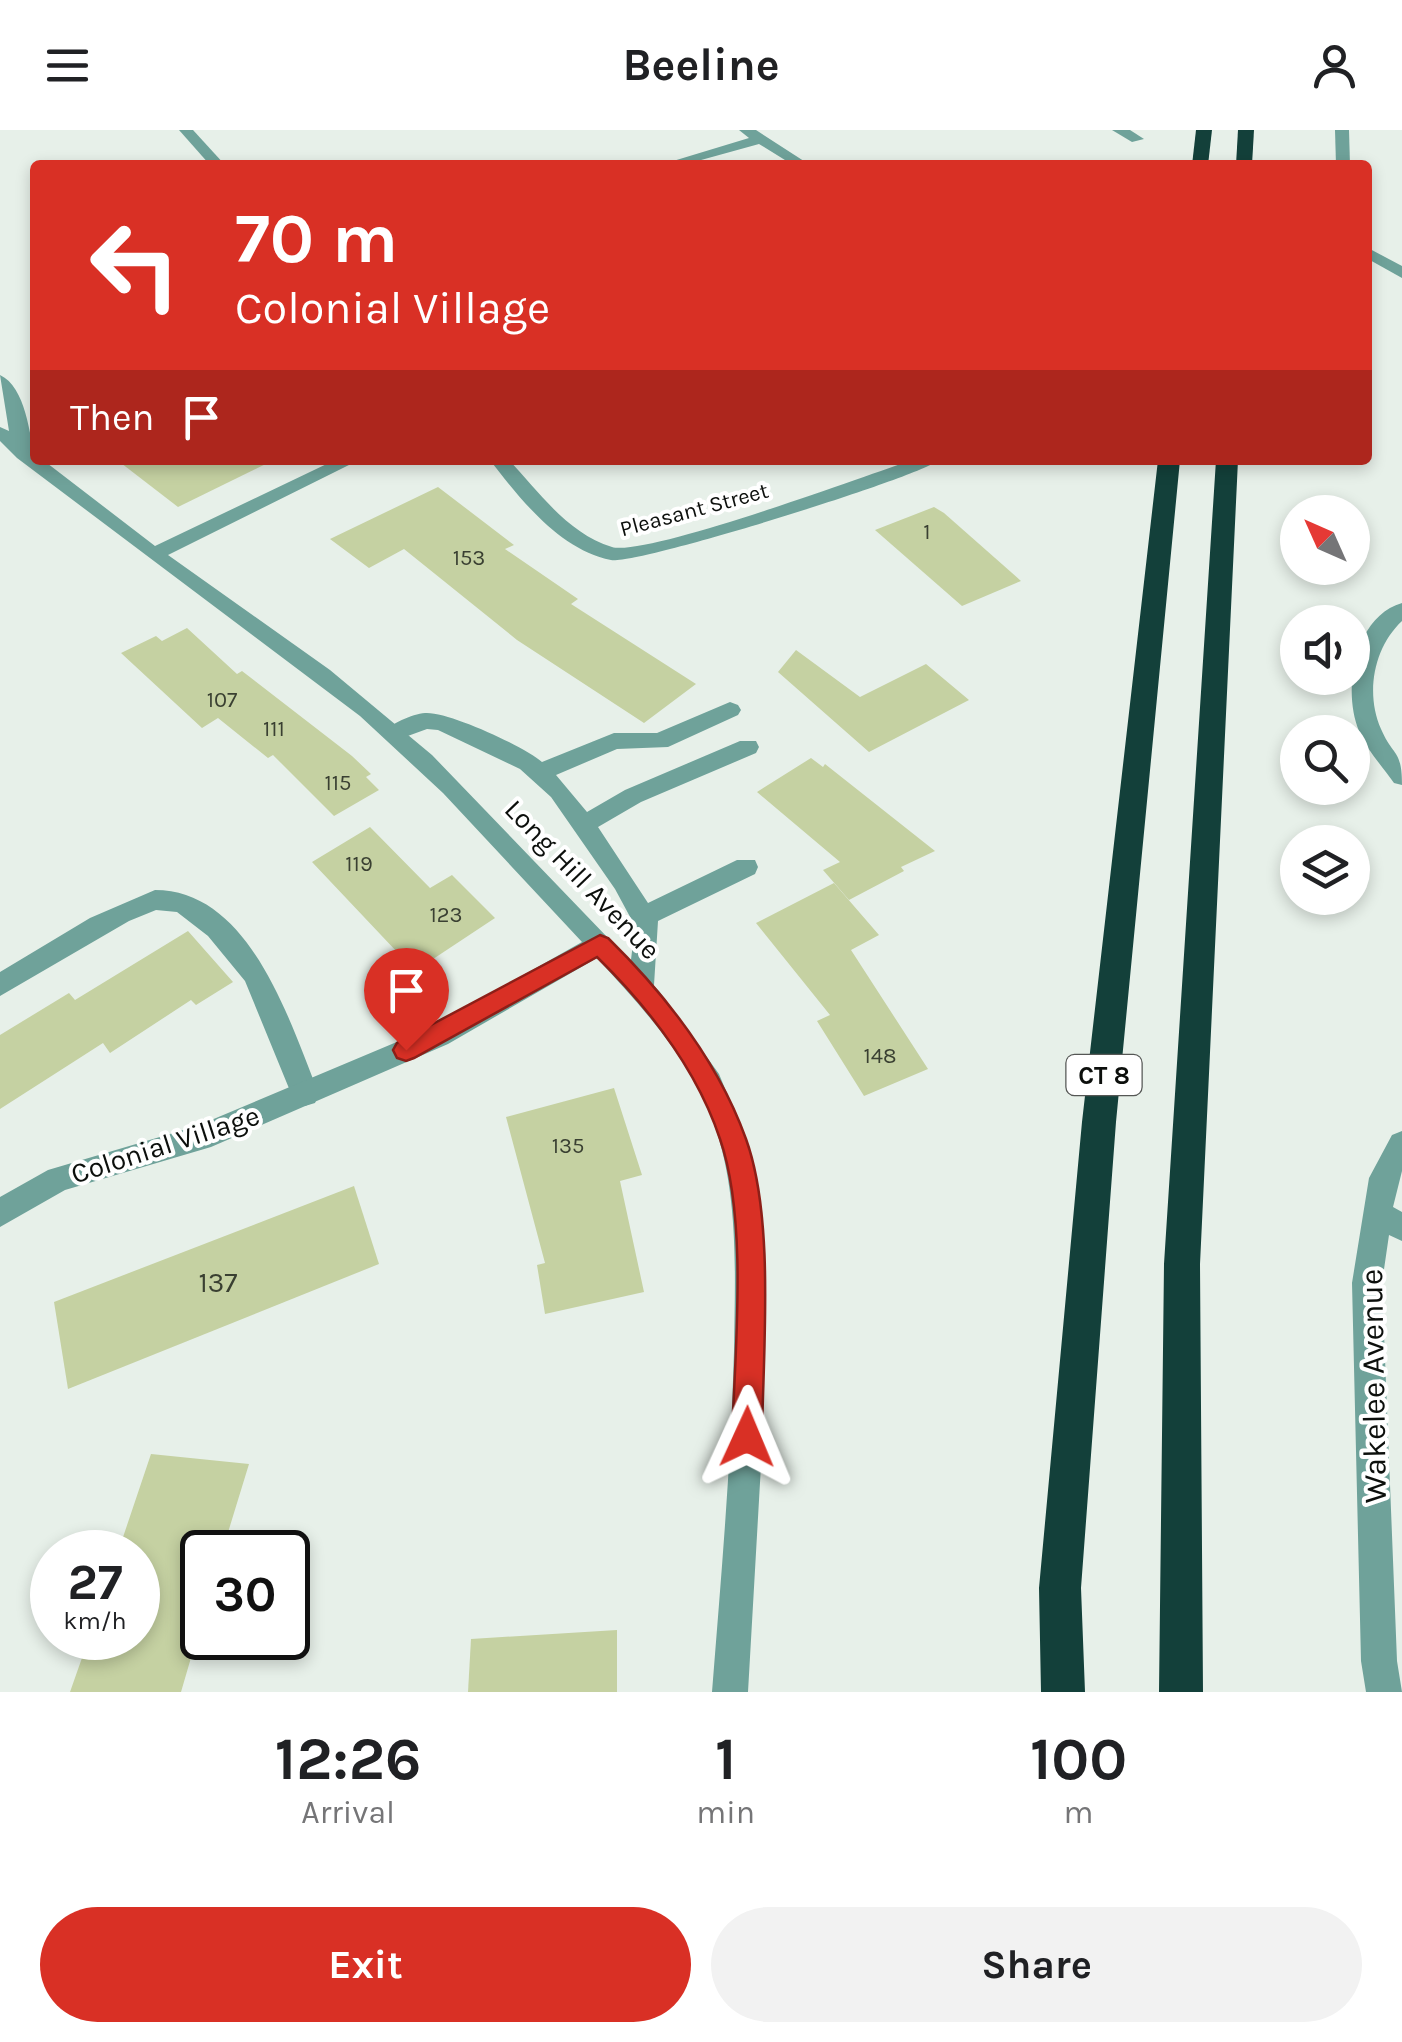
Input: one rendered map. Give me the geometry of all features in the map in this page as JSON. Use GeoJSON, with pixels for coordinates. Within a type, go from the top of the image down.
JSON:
{"type":"FeatureCollection","features":[{"type":"Feature","properties":{"kind":"highway"},"geometry":{"type":"LineString","coordinates":[[1201,160],[1204,130]]}},
{"type":"Feature","properties":{"kind":"highway"},"geometry":{"type":"LineString","coordinates":[[1244,160],[1246,130]]}},
{"type":"Feature","properties":{"kind":"highway","name":"CT 8"},"geometry":{"type":"LineString","coordinates":[[1063,1692],[1060,1588],[1097,1141],[1168,465]]}},
{"type":"Feature","properties":{"kind":"highway"},"geometry":{"type":"LineString","coordinates":[[1181,1692],[1182,1264],[1227,465]]}},
{"type":"Feature","properties":{"kind":"street"},"geometry":{"type":"LineString","coordinates":[[186,130],[213,160]]}},
{"type":"Feature","properties":{"kind":"street"},"geometry":{"type":"LineString","coordinates":[[746,130],[794,160]]}},
{"type":"Feature","properties":{"kind":"street"},"geometry":{"type":"LineString","coordinates":[[1119,130],[1137,139]]}},
{"type":"Feature","properties":{"kind":"street"},"geometry":{"type":"LineString","coordinates":[[1342,130],[1343,160]]}},
{"type":"Feature","properties":{"kind":"street"},"geometry":{"type":"LineString","coordinates":[[686,160],[760,140]]}},
{"type":"Feature","properties":{"kind":"street"},"geometry":{"type":"LineString","coordinates":[[1372,255],[1402,273]]}},
{"type":"Feature","properties":{"kind":"street"},"geometry":{"type":"LineString","coordinates":[[0,380],[11,394],[24,454]]}},
{"type":"Feature","properties":{"kind":"street","name":"Long Hill Avenue"},"geometry":{"type":"LineString","coordinates":[[0,432],[30,459]]}},
{"type":"Feature","properties":{"kind":"street","name":"Long Hill Avenue"},"geometry":{"type":"LineString","coordinates":[[37,465],[69,493],[328,679],[394,734],[641,985],[697,1061],[733,1140],[751,1268],[746,1471],[730,1692]]}},
{"type":"Feature","properties":{"kind":"street"},"geometry":{"type":"LineString","coordinates":[[154,554],[340,465]]}},
{"type":"Feature","properties":{"kind":"street","name":"Pleasant Street"},"geometry":{"type":"LineString","coordinates":[[503,465],[568,534],[616,556],[683,542],[915,465]]}},
{"type":"Feature","properties":{"kind":"street"},"geometry":{"type":"LineString","coordinates":[[1402,610],[1376,632],[1362,673],[1368,729],[1402,777]]}},
{"type":"Feature","properties":{"kind":"street"},"geometry":{"type":"LineString","coordinates":[[539,773],[614,741],[660,742],[730,710]]}},
{"type":"Feature","properties":{"kind":"street"},"geometry":{"type":"LineString","coordinates":[[394,734],[425,720],[442,723],[528,762],[559,791],[624,882],[648,926],[641,985]]}},
{"type":"Feature","properties":{"kind":"street"},"geometry":{"type":"LineString","coordinates":[[583,825],[633,796],[748,748]]}},
{"type":"Feature","properties":{"kind":"street"},"geometry":{"type":"LineString","coordinates":[[643,916],[746,867]]}},
{"type":"Feature","properties":{"kind":"street"},"geometry":{"type":"LineString","coordinates":[[0,985],[122,915],[156,900],[176,900],[197,909],[262,986],[305,1094]]}},
{"type":"Feature","properties":{"kind":"street","name":"Colonial Village"},"geometry":{"type":"LineString","coordinates":[[0,1214],[58,1179],[201,1138],[439,1036],[600,944]]}},
{"type":"Feature","properties":{"kind":"street","name":"Wakelee Avenue"},"geometry":{"type":"LineString","coordinates":[[1384,1692],[1378,1660],[1367,1283],[1390,1220],[1384,1178],[1402,1144]]}},
{"type":"Feature","properties":{"kind":"building"},"geometry":{"type":"Polygon","coordinates":[[[123,465],[264,465],[178,507],[123,465]]]}},
{"type":"Feature","properties":{"kind":"building"},"geometry":{"type":"Polygon","coordinates":[[[438,487],[514,545],[505,549],[578,599],[571,604],[696,684],[644,723],[517,640],[404,549],[369,568],[330,539],[438,487]]]}},
{"type":"Feature","properties":{"kind":"building"},"geometry":{"type":"Polygon","coordinates":[[[934,507],[1021,581],[962,606],[875,530],[934,507]]]}},
{"type":"Feature","properties":{"kind":"building"},"geometry":{"type":"Polygon","coordinates":[[[187,628],[237,674],[242,671],[352,756],[371,774],[366,777],[379,790],[334,816],[273,755],[268,758],[218,718],[202,728],[121,653],[156,636],[162,641],[187,628]]]}},
{"type":"Feature","properties":{"kind":"building"},"geometry":{"type":"Polygon","coordinates":[[[796,650],[860,697],[926,664],[969,700],[869,752],[778,672],[796,650]]]}},
{"type":"Feature","properties":{"kind":"building"},"geometry":{"type":"Polygon","coordinates":[[[811,758],[823,767],[825,764],[935,851],[849,900],[823,870],[840,862],[757,792],[811,758]]]}},
{"type":"Feature","properties":{"kind":"building"},"geometry":{"type":"Polygon","coordinates":[[[370,827],[430,888],[452,875],[495,918],[415,971],[312,862],[370,827]]]}},
{"type":"Feature","properties":{"kind":"building"},"geometry":{"type":"Polygon","coordinates":[[[834,883],[879,935],[851,950],[928,1069],[864,1096],[817,1021],[830,1015],[756,923],[834,883]]]}},
{"type":"Feature","properties":{"kind":"building"},"geometry":{"type":"Polygon","coordinates":[[[188,931],[233,982],[196,1005],[191,1000],[110,1053],[103,1043],[0,1109],[0,1035],[69,993],[75,1000],[188,931]]]}},
{"type":"Feature","properties":{"kind":"building"},"geometry":{"type":"Polygon","coordinates":[[[614,1088],[642,1175],[620,1181],[644,1292],[545,1314],[537,1265],[545,1263],[506,1117],[614,1088]]]}},
{"type":"Feature","properties":{"kind":"building"},"geometry":{"type":"Polygon","coordinates":[[[354,1186],[379,1264],[68,1389],[54,1302],[354,1186]]]}},
{"type":"Feature","properties":{"kind":"building"},"geometry":{"type":"Polygon","coordinates":[[[151,1454],[249,1464],[229,1530],[180,1530],[180,1660],[190,1660],[181,1692],[70,1692],[81,1660],[160,1660],[160,1530],[125,1530],[151,1454]]]}},
{"type":"Feature","properties":{"kind":"building"},"geometry":{"type":"Polygon","coordinates":[[[617,1630],[617,1692],[468,1692],[471,1639],[617,1630]]]}},
{"type":"Feature","properties":{"kind":"route"},"geometry":{"type":"LineString","coordinates":[[406,1050],[439,1036],[600,944],[641,985],[697,1061],[733,1140],[751,1268],[747,1437]]}}]}
